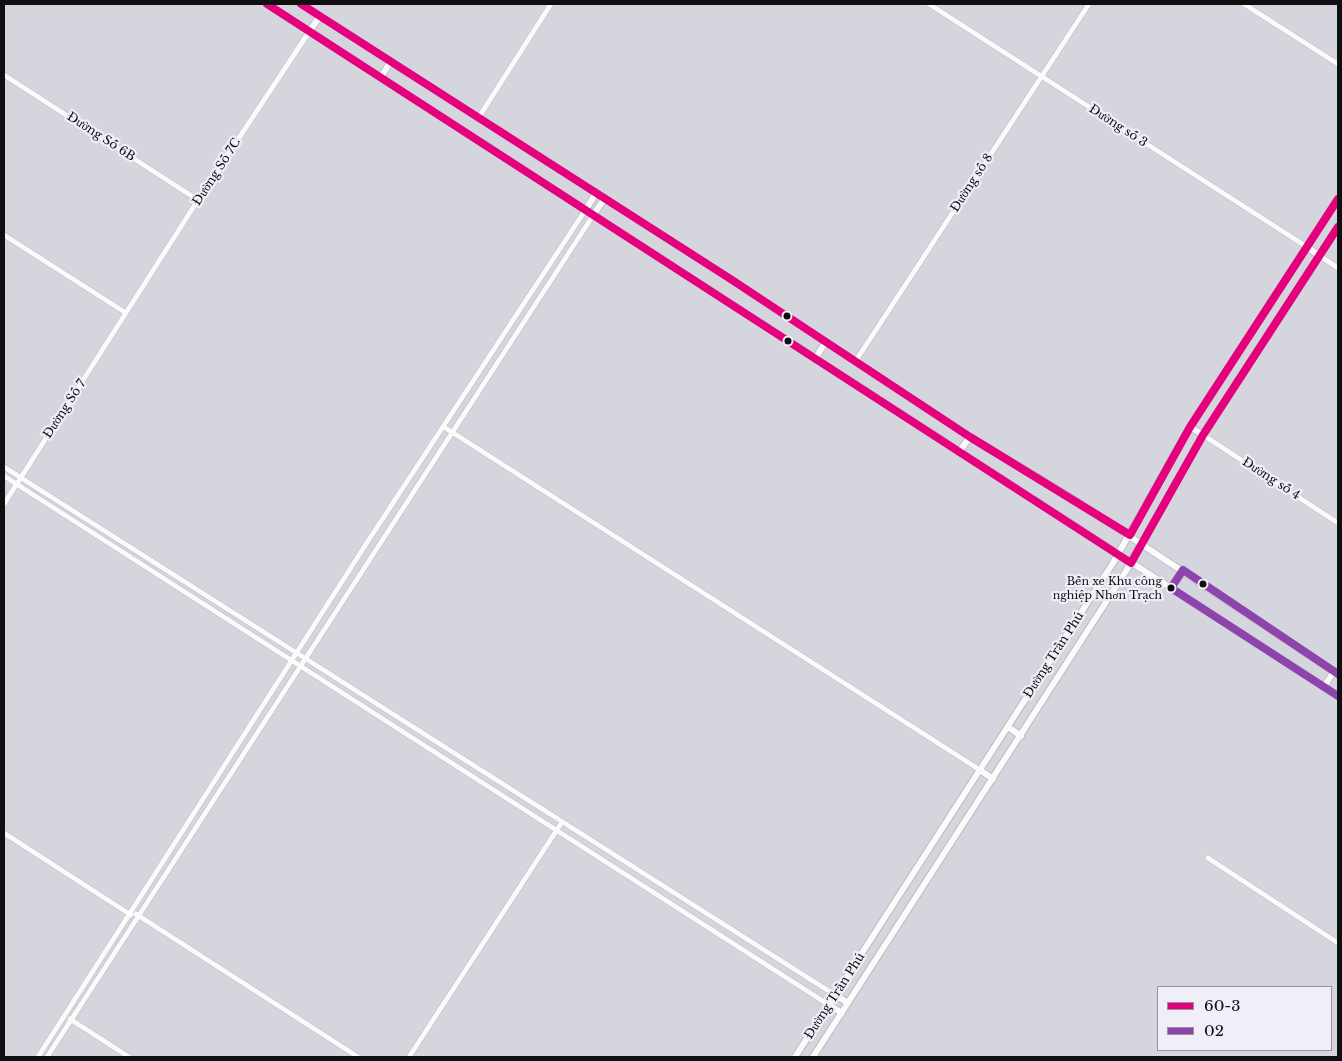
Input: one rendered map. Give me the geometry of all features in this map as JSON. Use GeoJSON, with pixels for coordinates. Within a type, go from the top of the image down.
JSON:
{"type":"FeatureCollection","features":[{"type":"Feature","properties":{"kind":"main road"},"geometry":{"type":"LineString","coordinates":[[267,4],[1338,696]]}},
{"type":"Feature","properties":{"kind":"main road"},"geometry":{"type":"LineString","coordinates":[[301,4],[597,192],[970,437],[1130,535],[1336,672],[1324,687]]}},
{"type":"Feature","properties":{"kind":"main road"},"geometry":{"type":"LineString","coordinates":[[309,32],[320,16]]}},
{"type":"Feature","properties":{"kind":"main road"},"geometry":{"type":"LineString","coordinates":[[381,77],[391,61]]}},
{"type":"Feature","properties":{"kind":"main road"},"geometry":{"type":"LineString","coordinates":[[586,209],[597,192]]}},
{"type":"Feature","properties":{"kind":"main road"},"geometry":{"type":"LineString","coordinates":[[594,214],[605,198]]}},
{"type":"Feature","properties":{"kind":"main road","name":"Đường Trần Phú"},"geometry":{"type":"LineString","coordinates":[[795,1057],[1008,728],[1130,535],[1190,427],[1338,199]]}},
{"type":"Feature","properties":{"kind":"main road","name":"Đường Trần Phú"},"geometry":{"type":"LineString","coordinates":[[813,1057],[1131,563],[1203,435],[1338,228]]}},
{"type":"Feature","properties":{"kind":"main road"},"geometry":{"type":"LineString","coordinates":[[1307,247],[1320,256]]}},
{"type":"Feature","properties":{"kind":"main road"},"geometry":{"type":"LineString","coordinates":[[814,359],[825,342]]}},
{"type":"Feature","properties":{"kind":"main road"},"geometry":{"type":"LineString","coordinates":[[1190,427],[1203,435]]}},
{"type":"Feature","properties":{"kind":"main road"},"geometry":{"type":"LineString","coordinates":[[959,452],[970,437]]}},
{"type":"Feature","properties":{"kind":"main road"},"geometry":{"type":"LineString","coordinates":[[1008,728],[1021,736]]}},
{"type":"Feature","properties":{"kind":"main road"},"geometry":{"type":"LineString","coordinates":[[980,770],[993,779]]}},
{"type":"Feature","properties":{"kind":"main road"},"geometry":{"type":"LineString","coordinates":[[835,995],[848,1002]]}},
{"type":"Feature","properties":{"kind":"main road"},"geometry":{"type":"LineString","coordinates":[[829,1005],[842,1012]]}},
{"type":"Feature","properties":{"kind":"street"},"geometry":{"type":"LineString","coordinates":[[479,117],[551,4]]}},
{"type":"Feature","properties":{"kind":"street","name":"Đường số 3"},"geometry":{"type":"LineString","coordinates":[[929,4],[1307,247]]}},
{"type":"Feature","properties":{"kind":"street","name":"Đường số 8"},"geometry":{"type":"LineString","coordinates":[[855,362],[1089,4]]}},
{"type":"Feature","properties":{"kind":"street"},"geometry":{"type":"LineString","coordinates":[[1244,4],[1338,64]]}},
{"type":"Feature","properties":{"kind":"street","name":"Đường Số 7C"},"geometry":{"type":"LineString","coordinates":[[126,313],[309,32]]}},
{"type":"Feature","properties":{"kind":"street","name":"Đường Số 6B"},"geometry":{"type":"LineString","coordinates":[[4,75],[198,200]]}},
{"type":"Feature","properties":{"kind":"street"},"geometry":{"type":"LineString","coordinates":[[38,1057],[368,542],[586,209]]}},
{"type":"Feature","properties":{"kind":"street"},"geometry":{"type":"LineString","coordinates":[[47,1057],[594,214]]}},
{"type":"Feature","properties":{"kind":"street"},"geometry":{"type":"LineString","coordinates":[[4,235],[126,313]]}},
{"type":"Feature","properties":{"kind":"street"},"geometry":{"type":"LineString","coordinates":[[1320,256],[1338,268]]}},
{"type":"Feature","properties":{"kind":"street","name":"Đường Số 7"},"geometry":{"type":"LineString","coordinates":[[4,504],[126,313]]}},
{"type":"Feature","properties":{"kind":"street"},"geometry":{"type":"LineString","coordinates":[[508,328],[516,334]]}},
{"type":"Feature","properties":{"kind":"street"},"geometry":{"type":"LineString","coordinates":[[444,427],[980,770]]}},
{"type":"Feature","properties":{"kind":"street","name":"Đường số 4"},"geometry":{"type":"LineString","coordinates":[[1203,435],[1338,523]]}},
{"type":"Feature","properties":{"kind":"street"},"geometry":{"type":"LineString","coordinates":[[4,467],[306,657],[835,995]]}},
{"type":"Feature","properties":{"kind":"street"},"geometry":{"type":"LineString","coordinates":[[4,476],[829,1005]]}},
{"type":"Feature","properties":{"kind":"street"},"geometry":{"type":"LineString","coordinates":[[368,542],[377,548]]}},
{"type":"Feature","properties":{"kind":"street"},"geometry":{"type":"LineString","coordinates":[[433,750],[437,742]]}},
{"type":"Feature","properties":{"kind":"street"},"geometry":{"type":"LineString","coordinates":[[409,1057],[562,822]]}},
{"type":"Feature","properties":{"kind":"street"},"geometry":{"type":"LineString","coordinates":[[4,833],[139,916],[358,1057]]}},
{"type":"Feature","properties":{"kind":"street"},"geometry":{"type":"LineString","coordinates":[[1208,858],[1338,943]]}},
{"type":"Feature","properties":{"kind":"street"},"geometry":{"type":"LineString","coordinates":[[699,921],[704,913]]}},
{"type":"Feature","properties":{"kind":"street"},"geometry":{"type":"LineString","coordinates":[[65,1016],[129,1057]]}},
{"type":"Feature","properties":{"kind":"shaded area"},"geometry":{"type":"Polygon","coordinates":[[[4,4],[1338,4],[1338,1057],[4,1057],[4,4]]]}},
{"type":"Feature","properties":{"kind":"transit line","name":"60-3"},"geometry":{"type":"LineString","coordinates":[[267,4],[1131,563],[1203,435],[1338,227]]}},
{"type":"Feature","properties":{"kind":"transit line","name":"60-3"},"geometry":{"type":"LineString","coordinates":[[301,4],[729,278],[970,437],[1130,535],[1190,427],[1338,199]]}},
{"type":"Feature","properties":{"kind":"transit line","name":"02"},"geometry":{"type":"LineString","coordinates":[[1338,674],[1183,570],[1171,588],[1338,696]]}},
{"type":"Feature","properties":{"kind":"place","name":"Bến xe Khu công nghiệp Nhơn Trạch"},"geometry":{"type":"Point","coordinates":[1171,588]}}]}
